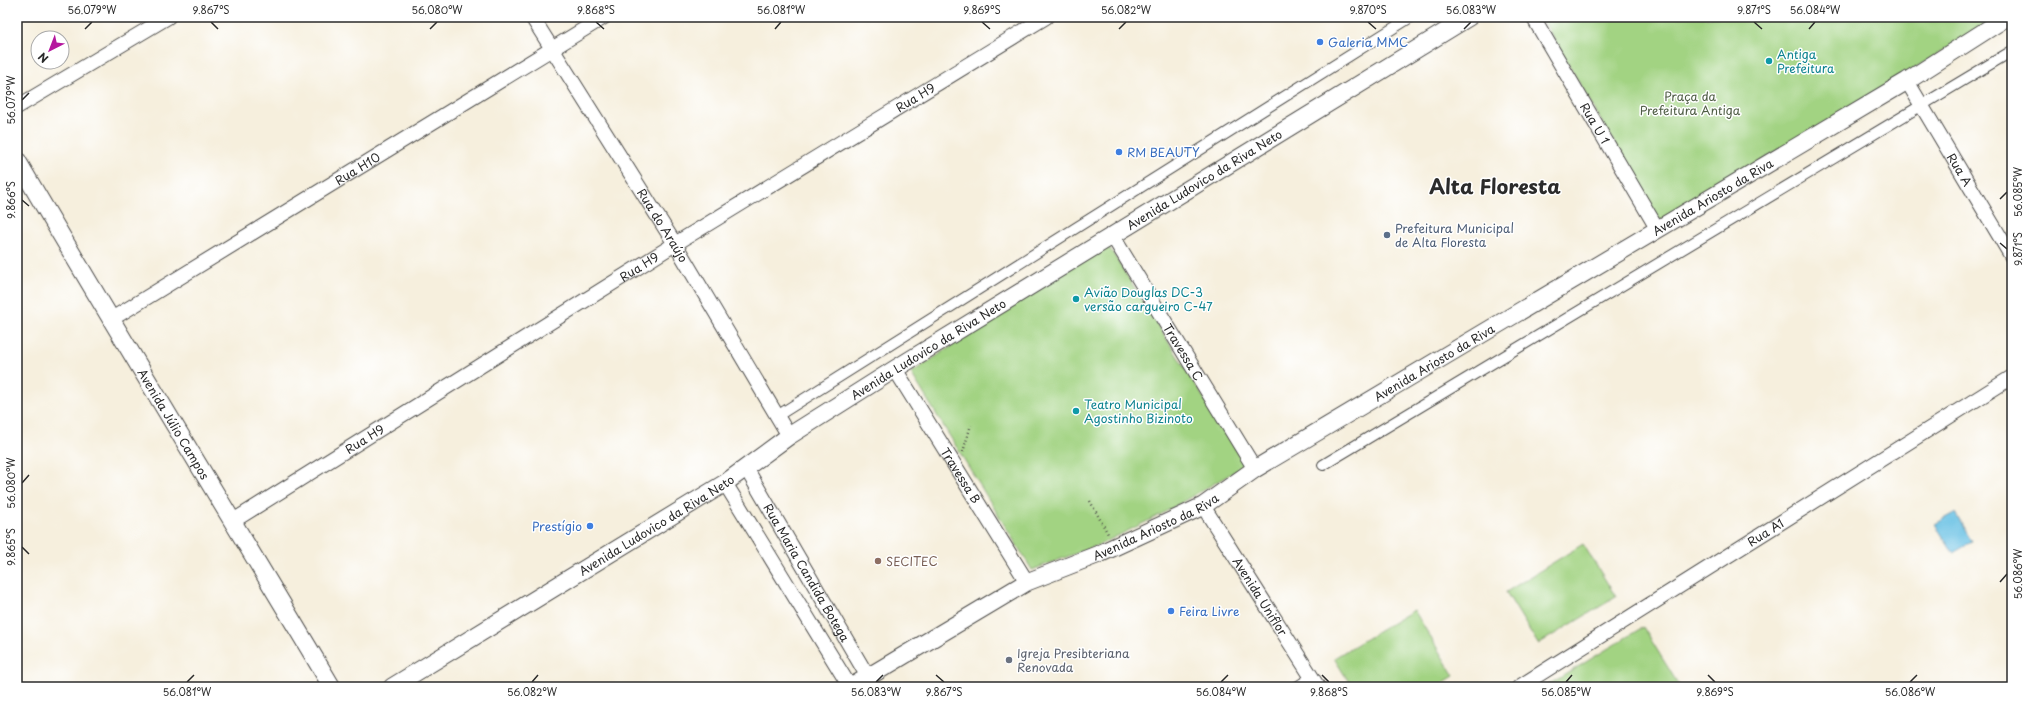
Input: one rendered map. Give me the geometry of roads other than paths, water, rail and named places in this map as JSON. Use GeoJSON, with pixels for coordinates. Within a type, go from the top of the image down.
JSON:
{"type":"FeatureCollection","features":[{"type":"Feature","properties":{"kind":"street"},"geometry":{"type":"LineString","coordinates":[[17,107],[168,17]]}},
{"type":"Feature","properties":{"kind":"street","name":"Rua do Araújo"},"geometry":{"type":"LineString","coordinates":[[532,17],[551,50],[675,244],[789,436]]}},
{"type":"Feature","properties":{"kind":"street","name":"Rua H10"},"geometry":{"type":"LineString","coordinates":[[110,320],[604,17]]}},
{"type":"Feature","properties":{"kind":"street","name":"Rua H9"},"geometry":{"type":"LineString","coordinates":[[233,521],[675,244],[1046,17]]}},
{"type":"Feature","properties":{"kind":"street"},"geometry":{"type":"LineString","coordinates":[[777,416],[1411,17]]}},
{"type":"Feature","properties":{"kind":"street","name":"Avenida Ludovico da Riva Neto"},"geometry":{"type":"LineString","coordinates":[[392,687],[725,483],[789,436],[895,369],[1469,17]]}},
{"type":"Feature","properties":{"kind":"street","name":"Rua U 1"},"geometry":{"type":"LineString","coordinates":[[1533,17],[1658,230]]}},
{"type":"Feature","properties":{"kind":"street","name":"Avenida Ariosto da Riva"},"geometry":{"type":"LineString","coordinates":[[851,687],[1027,582],[1114,547],[1203,506],[1255,469],[1907,81],[2007,17]]}},
{"type":"Feature","properties":{"kind":"street"},"geometry":{"type":"LineString","coordinates":[[1323,465],[2012,52]]}},
{"type":"Feature","properties":{"kind":"street","name":"Rua A"},"geometry":{"type":"LineString","coordinates":[[1907,81],[2012,257]]}},
{"type":"Feature","properties":{"kind":"street","name":"Avenida Júlio Campos"},"geometry":{"type":"LineString","coordinates":[[17,160],[110,320],[233,521],[332,687]]}},
{"type":"Feature","properties":{"kind":"street","name":"Travessa C"},"geometry":{"type":"LineString","coordinates":[[1112,235],[1255,469]]}},
{"type":"Feature","properties":{"kind":"street","name":"Travessa B"},"geometry":{"type":"LineString","coordinates":[[895,369],[1027,582]]}},
{"type":"Feature","properties":{"kind":"street","name":"Rua A1"},"geometry":{"type":"LineString","coordinates":[[1518,687],[2012,376]]}},
{"type":"Feature","properties":{"kind":"street","name":"Rua Maria Candida Botega"},"geometry":{"type":"LineString","coordinates":[[746,468],[868,677]]}},
{"type":"Feature","properties":{"kind":"street","name":"Rua Maria Candida Botega"},"geometry":{"type":"LineString","coordinates":[[725,483],[851,687]]}},
{"type":"Feature","properties":{"kind":"street","name":"Avenida Uniflor"},"geometry":{"type":"LineString","coordinates":[[1203,506],[1314,682]]}},
{"type":"Feature","properties":{"kind":"street"},"geometry":{"type":"LineString","coordinates":[[794,595],[814,584]]}},
{"type":"Feature","properties":{"kind":"lane"},"geometry":{"type":"LineString","coordinates":[[1294,687],[1314,682]]}},
{"type":"Feature","properties":{"kind":"water"},"geometry":{"type":"Polygon","coordinates":[[[1955,513],[1972,542],[1953,553],[1935,524],[1955,513]]]}},
{"type":"Feature","properties":{"kind":"place","name":"Galeria MMC"},"geometry":{"type":"Point","coordinates":[1320,42]}},
{"type":"Feature","properties":{"kind":"place","name":"Antiga Prefeitura"},"geometry":{"type":"Point","coordinates":[1769,61]}},
{"type":"Feature","properties":{"kind":"place","name":"RM BEAUTY"},"geometry":{"type":"Point","coordinates":[1119,152]}},
{"type":"Feature","properties":{"kind":"place","name":"Prefeitura Municipal de Alta Floresta"},"geometry":{"type":"Point","coordinates":[1387,235]}},
{"type":"Feature","properties":{"kind":"place","name":"Avião Douglas DC-3 versão cargueiro C-47"},"geometry":{"type":"Point","coordinates":[1076,299]}},
{"type":"Feature","properties":{"kind":"place","name":"Teatro Municipal Agostinho Bizinoto"},"geometry":{"type":"Point","coordinates":[1076,411]}},
{"type":"Feature","properties":{"kind":"place","name":"Prestígio"},"geometry":{"type":"Point","coordinates":[590,526]}},
{"type":"Feature","properties":{"kind":"place","name":"SECITEC"},"geometry":{"type":"Point","coordinates":[878,561]}},
{"type":"Feature","properties":{"kind":"place","name":"Feira Livre"},"geometry":{"type":"Point","coordinates":[1171,611]}},
{"type":"Feature","properties":{"kind":"place","name":"Igreja Presibteriana Renovada"},"geometry":{"type":"Point","coordinates":[1009,660]}},
{"type":"Feature","properties":{"kind":"district","name":"Alta Floresta"},"geometry":{"type":"Point","coordinates":[1495,186]}},
{"type":"Feature","properties":{"kind":"park label","name":"Praça da Prefeitura Antiga"},"geometry":{"type":"Point","coordinates":[1690,103]}}]}
